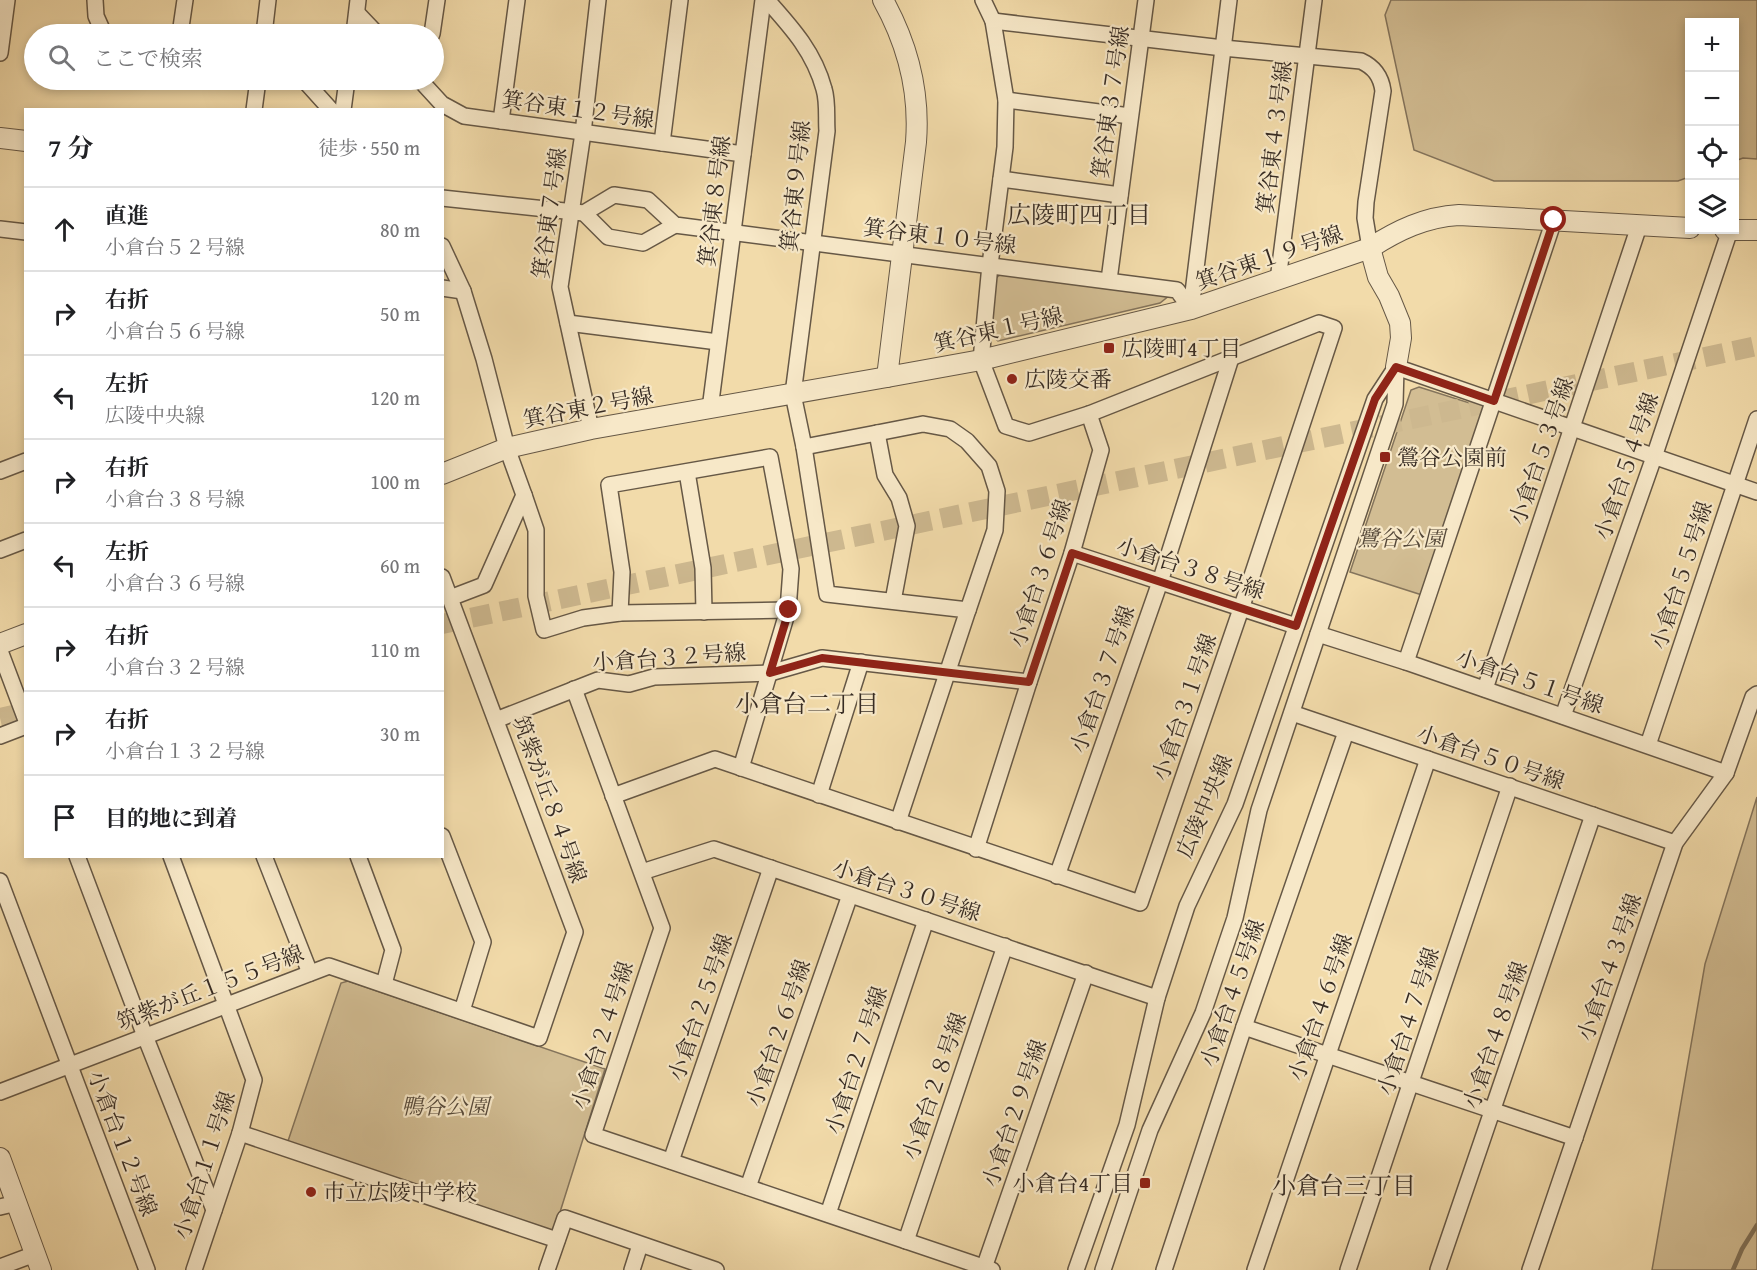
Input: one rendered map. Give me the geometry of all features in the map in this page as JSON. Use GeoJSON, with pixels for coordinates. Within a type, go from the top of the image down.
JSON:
{"type":"FeatureCollection","features":[{"type":"Feature","properties":{"kind":"street"},"geometry":{"type":"LineString","coordinates":[[0,52],[7,0]]}},
{"type":"Feature","properties":{"kind":"street"},"geometry":{"type":"LineString","coordinates":[[95,0],[96,16],[100,24]]}},
{"type":"Feature","properties":{"kind":"street"},"geometry":{"type":"LineString","coordinates":[[181,24],[185,0]]}},
{"type":"Feature","properties":{"kind":"street"},"geometry":{"type":"LineString","coordinates":[[265,24],[268,0]]}},
{"type":"Feature","properties":{"kind":"street"},"geometry":{"type":"LineString","coordinates":[[433,24],[436,0]]}},
{"type":"Feature","properties":{"kind":"street"},"geometry":{"type":"LineString","coordinates":[[501,121],[517,0]]}},
{"type":"Feature","properties":{"kind":"street","name":"箕谷東７号線"},"geometry":{"type":"LineString","coordinates":[[591,429],[560,286],[577,213],[583,133],[598,0]]}},
{"type":"Feature","properties":{"kind":"street"},"geometry":{"type":"LineString","coordinates":[[662,143],[680,0]]}},
{"type":"Feature","properties":{"kind":"street","name":"箕谷東８号線"},"geometry":{"type":"LineString","coordinates":[[710,409],[765,0]]}},
{"type":"Feature","properties":{"kind":"street","name":"箕谷東９号線"},"geometry":{"type":"LineString","coordinates":[[765,0],[799,36],[814,62],[825,91],[827,131],[793,394],[804,447],[827,594],[893,601]]}},
{"type":"Feature","properties":{"kind":"street"},"geometry":{"type":"LineString","coordinates":[[883,0],[910,62],[917,108],[916,142],[887,377]]}},
{"type":"Feature","properties":{"kind":"street"},"geometry":{"type":"LineString","coordinates":[[981,360],[990,264],[1005,147],[1006,100],[993,21],[983,0]]}},
{"type":"Feature","properties":{"kind":"street","name":"箕谷東３７号線"},"geometry":{"type":"LineString","coordinates":[[1109,280],[1146,0]]}},
{"type":"Feature","properties":{"kind":"street"},"geometry":{"type":"LineString","coordinates":[[1191,309],[1229,0]]}},
{"type":"Feature","properties":{"kind":"street","name":"箕谷東４３号線"},"geometry":{"type":"LineString","coordinates":[[1278,280],[1314,0]]}},
{"type":"Feature","properties":{"kind":"street"},"geometry":{"type":"LineString","coordinates":[[355,24],[357,6]]}},
{"type":"Feature","properties":{"kind":"street"},"geometry":{"type":"LineString","coordinates":[[357,6],[370,24]]}},
{"type":"Feature","properties":{"kind":"street","name":"箕谷東１９号線"},"geometry":{"type":"LineString","coordinates":[[993,21],[1223,48],[1361,61],[1371,66],[1382,82],[1383,91],[1366,202],[1365,219],[1370,248],[1191,309]]}},
{"type":"Feature","properties":{"kind":"street"},"geometry":{"type":"LineString","coordinates":[[254,108],[257,90]]}},
{"type":"Feature","properties":{"kind":"street"},"geometry":{"type":"LineString","coordinates":[[313,90],[329,108]]}},
{"type":"Feature","properties":{"kind":"street"},"geometry":{"type":"LineString","coordinates":[[343,108],[346,90]]}},
{"type":"Feature","properties":{"kind":"street","name":"箕谷東１２号線"},"geometry":{"type":"LineString","coordinates":[[430,90],[442,104],[464,116],[743,154]]}},
{"type":"Feature","properties":{"kind":"street"},"geometry":{"type":"LineString","coordinates":[[1006,100],[1130,116]]}},
{"type":"Feature","properties":{"kind":"street"},"geometry":{"type":"LineString","coordinates":[[0,138],[24,141]]}},
{"type":"Feature","properties":{"kind":"street"},"geometry":{"type":"LineString","coordinates":[[1001,180],[1120,195]]}},
{"type":"Feature","properties":{"kind":"street"},"geometry":{"type":"LineString","coordinates":[[444,198],[577,213],[608,237],[643,243],[675,225],[648,200],[614,195],[577,213]]}},
{"type":"Feature","properties":{"kind":"street"},"geometry":{"type":"LineString","coordinates":[[1370,248],[1406,227],[1436,217],[1459,215],[1685,228]]}},
{"type":"Feature","properties":{"kind":"street"},"geometry":{"type":"LineString","coordinates":[[1406,662],[1554,220]]}},
{"type":"Feature","properties":{"kind":"street","name":"箕谷東１０号線"},"geometry":{"type":"LineString","coordinates":[[675,225],[1177,290],[1191,309]]}},
{"type":"Feature","properties":{"kind":"street","name":"小倉台５３号線"},"geometry":{"type":"LineString","coordinates":[[1485,689],[1639,226]]}},
{"type":"Feature","properties":{"kind":"street"},"geometry":{"type":"LineString","coordinates":[[0,229],[24,232]]}},
{"type":"Feature","properties":{"kind":"street"},"geometry":{"type":"LineString","coordinates":[[1739,230],[1757,230]]}},
{"type":"Feature","properties":{"kind":"street","name":"小倉台５４号線"},"geometry":{"type":"LineString","coordinates":[[1563,716],[1654,457],[1729,234]]}},
{"type":"Feature","properties":{"kind":"street","name":"広陵中央線"},"geometry":{"type":"LineString","coordinates":[[1103,1270],[1150,1130],[1203,1013],[1235,918],[1259,810],[1395,404],[1396,367],[1401,338],[1400,323],[1378,277],[1370,248]]}},
{"type":"Feature","properties":{"kind":"street","name":"箕谷東２号線"},"geometry":{"type":"LineString","coordinates":[[444,250],[463,291],[484,359],[507,448],[591,429],[887,377]]}},
{"type":"Feature","properties":{"kind":"street"},"geometry":{"type":"LineString","coordinates":[[444,288],[463,291]]}},
{"type":"Feature","properties":{"kind":"street","name":"箕谷東１号線"},"geometry":{"type":"LineString","coordinates":[[887,377],[981,360],[1191,309]]}},
{"type":"Feature","properties":{"kind":"street"},"geometry":{"type":"LineString","coordinates":[[568,323],[718,342]]}},
{"type":"Feature","properties":{"kind":"street","name":"小倉台３１号線"},"geometry":{"type":"LineString","coordinates":[[613,796],[715,759],[1140,903],[1334,328],[1319,323],[1089,414],[1029,433],[1006,426],[981,360]]}},
{"type":"Feature","properties":{"kind":"street","name":"小倉台３７号線"},"geometry":{"type":"LineString","coordinates":[[1057,876],[1160,582],[1230,358]]}},
{"type":"Feature","properties":{"kind":"street"},"geometry":{"type":"LineString","coordinates":[[1396,367],[1757,492]]}},
{"type":"Feature","properties":{"kind":"street","name":"広陵中央線"},"geometry":{"type":"LineString","coordinates":[[1076,1270],[1127,1125],[1157,998],[1187,906],[1235,804],[1375,399],[1396,367]]}},
{"type":"Feature","properties":{"kind":"street","name":"小倉台３６号線"},"geometry":{"type":"LineString","coordinates":[[976,849],[1072,553],[1101,450],[1089,414]]}},
{"type":"Feature","properties":{"kind":"street","name":"小倉台５５号線"},"geometry":{"type":"LineString","coordinates":[[1648,746],[1757,419]]}},
{"type":"Feature","properties":{"kind":"street"},"geometry":{"type":"LineString","coordinates":[[804,447],[923,424],[950,429],[967,441],[989,466],[997,491],[995,530],[898,822]]}},
{"type":"Feature","properties":{"kind":"street"},"geometry":{"type":"LineString","coordinates":[[877,433],[885,476],[899,498],[907,526],[893,601],[968,610]]}},
{"type":"Feature","properties":{"kind":"street"},"geometry":{"type":"LineString","coordinates":[[444,473],[507,448],[537,530],[536,596],[544,630],[583,618],[620,613],[789,610]]}},
{"type":"Feature","properties":{"kind":"street"},"geometry":{"type":"LineString","coordinates":[[620,613],[622,573],[609,485],[770,457],[791,569],[789,610],[741,768]]}},
{"type":"Feature","properties":{"kind":"street"},"geometry":{"type":"LineString","coordinates":[[0,471],[24,460]]}},
{"type":"Feature","properties":{"kind":"street"},"geometry":{"type":"LineString","coordinates":[[687,472],[704,568],[704,612]]}},
{"type":"Feature","properties":{"kind":"street"},"geometry":{"type":"LineString","coordinates":[[450,598],[484,585],[524,495]]}},
{"type":"Feature","properties":{"kind":"street"},"geometry":{"type":"LineString","coordinates":[[0,550],[24,541]]}},
{"type":"Feature","properties":{"kind":"street","name":"小倉台３８号線"},"geometry":{"type":"LineString","coordinates":[[1072,553],[1296,626]]}},
{"type":"Feature","properties":{"kind":"street","name":"筑紫が丘８４号線"},"geometry":{"type":"LineString","coordinates":[[444,582],[575,932],[539,1038]]}},
{"type":"Feature","properties":{"kind":"street","name":"小倉台５１号線"},"geometry":{"type":"LineString","coordinates":[[1318,634],[1726,772]]}},
{"type":"Feature","properties":{"kind":"street"},"geometry":{"type":"LineString","coordinates":[[0,644],[24,635]]}},
{"type":"Feature","properties":{"kind":"street"},"geometry":{"type":"LineString","coordinates":[[0,651],[24,715]]}},
{"type":"Feature","properties":{"kind":"street","name":"小倉台３２号線"},"geometry":{"type":"LineString","coordinates":[[496,720],[598,680],[629,684],[654,677],[770,673],[822,658],[1029,682]]}},
{"type":"Feature","properties":{"kind":"street"},"geometry":{"type":"LineString","coordinates":[[819,795],[861,662]]}},
{"type":"Feature","properties":{"kind":"street","name":"小倉台２４号線"},"geometry":{"type":"LineString","coordinates":[[574,689],[662,928],[593,1135],[988,1269]]}},
{"type":"Feature","properties":{"kind":"street","name":"小倉台４３号線"},"geometry":{"type":"LineString","coordinates":[[1530,1270],[1675,843],[1726,772],[1753,697],[1757,694]]}},
{"type":"Feature","properties":{"kind":"street","name":"小倉台５０号線"},"geometry":{"type":"LineString","coordinates":[[1292,714],[1675,843]]}},
{"type":"Feature","properties":{"kind":"street"},"geometry":{"type":"LineString","coordinates":[[0,736],[24,727]]}},
{"type":"Feature","properties":{"kind":"street","name":"小倉台４５号線"},"geometry":{"type":"LineString","coordinates":[[1164,1270],[1244,1027],[1346,732]]}},
{"type":"Feature","properties":{"kind":"street","name":"小倉台４６号線"},"geometry":{"type":"LineString","coordinates":[[1255,1270],[1428,759]]}},
{"type":"Feature","properties":{"kind":"street","name":"小倉台４７号線"},"geometry":{"type":"LineString","coordinates":[[1348,1270],[1510,786]]}},
{"type":"Feature","properties":{"kind":"street","name":"小倉台４８号線"},"geometry":{"type":"LineString","coordinates":[[1438,1270],[1593,815]]}},
{"type":"Feature","properties":{"kind":"street"},"geometry":{"type":"LineString","coordinates":[[444,841],[483,942],[462,1011]]}},
{"type":"Feature","properties":{"kind":"street","name":"小倉台３０号線"},"geometry":{"type":"LineString","coordinates":[[642,872],[714,849],[1157,998]]}},
{"type":"Feature","properties":{"kind":"street"},"geometry":{"type":"LineString","coordinates":[[78,858],[214,1210]]}},
{"type":"Feature","properties":{"kind":"street","name":"小倉台１１号線"},"geometry":{"type":"LineString","coordinates":[[172,858],[254,1080],[240,1133],[194,1270]]}},
{"type":"Feature","properties":{"kind":"street"},"geometry":{"type":"LineString","coordinates":[[265,858],[310,973]]}},
{"type":"Feature","properties":{"kind":"street"},"geometry":{"type":"LineString","coordinates":[[359,858],[393,950],[384,984]]}},
{"type":"Feature","properties":{"kind":"street","name":"小倉台２５号線"},"geometry":{"type":"LineString","coordinates":[[671,1161],[771,868]]}},
{"type":"Feature","properties":{"kind":"street","name":"小倉台１２号線"},"geometry":{"type":"LineString","coordinates":[[0,881],[147,1270]]}},
{"type":"Feature","properties":{"kind":"street","name":"小倉台２６号線"},"geometry":{"type":"LineString","coordinates":[[748,1187],[850,895]]}},
{"type":"Feature","properties":{"kind":"street","name":"小倉台２７号線"},"geometry":{"type":"LineString","coordinates":[[828,1214],[926,920]]}},
{"type":"Feature","properties":{"kind":"street","name":"小倉台２８号線"},"geometry":{"type":"LineString","coordinates":[[906,1241],[1005,946]]}},
{"type":"Feature","properties":{"kind":"street","name":"筑紫が丘１５５号線"},"geometry":{"type":"LineString","coordinates":[[0,1092],[329,966],[539,1038]]}},
{"type":"Feature","properties":{"kind":"street","name":"小倉台２９号線"},"geometry":{"type":"LineString","coordinates":[[988,1269],[1086,973]]}},
{"type":"Feature","properties":{"kind":"street"},"geometry":{"type":"LineString","coordinates":[[1244,1027],[1575,1138]]}},
{"type":"Feature","properties":{"kind":"street"},"geometry":{"type":"LineString","coordinates":[[240,1133],[557,1240]]}},
{"type":"Feature","properties":{"kind":"street"},"geometry":{"type":"LineString","coordinates":[[0,1158],[9,1205],[38,1262],[0,1267]]}},
{"type":"Feature","properties":{"kind":"street"},"geometry":{"type":"LineString","coordinates":[[547,1270],[565,1218],[716,1270]]}},
{"type":"Feature","properties":{"kind":"street"},"geometry":{"type":"LineString","coordinates":[[632,1270],[640,1245]]}},
{"type":"Feature","properties":{"kind":"green space"},"geometry":{"type":"Polygon","coordinates":[[[1391,0],[1757,0],[1757,159],[1739,160],[1739,18],[1685,18],[1685,178],[1678,181],[1494,181],[1414,150],[1385,15],[1391,0]]]}},
{"type":"Feature","properties":{"kind":"green space"},"geometry":{"type":"Polygon","coordinates":[[[1004,272],[1170,295],[1160,303],[998,341],[989,333],[996,278],[1004,272]]]}},
{"type":"Feature","properties":{"kind":"green space","name":"鷺谷公園"},"geometry":{"type":"Polygon","coordinates":[[[1419,387],[1476,405],[1481,415],[1422,595],[1350,572],[1411,390],[1419,387]]]}},
{"type":"Feature","properties":{"kind":"green space"},"geometry":{"type":"Polygon","coordinates":[[[1757,797],[1757,1270],[1652,1270],[1705,964],[1757,797]]]}},
{"type":"Feature","properties":{"kind":"green space","name":"鴨谷公園"},"geometry":{"type":"Polygon","coordinates":[[[348,981],[605,1069],[555,1228],[550,1233],[287,1144],[341,983],[348,981]]]}},
{"type":"Feature","properties":{"kind":"waterway"},"geometry":{"type":"LineString","coordinates":[[1733,1270],[1742,1249],[1757,1225]]}},
{"type":"Feature","properties":{"kind":"tunnel"},"geometry":{"type":"LineString","coordinates":[[444,624],[1757,346]]}},
{"type":"Feature","properties":{"kind":"tunnel"},"geometry":{"type":"LineString","coordinates":[[0,718],[24,712]]}},
{"type":"Feature","properties":{"kind":"place","name":"広陵町4丁目"},"geometry":{"type":"Point","coordinates":[1109,348]}},
{"type":"Feature","properties":{"kind":"place","name":"広陵交番"},"geometry":{"type":"Point","coordinates":[1012,379]}},
{"type":"Feature","properties":{"kind":"place","name":"鶯谷公園前"},"geometry":{"type":"Point","coordinates":[1385,457]}},
{"type":"Feature","properties":{"kind":"place","name":"小倉台4丁目"},"geometry":{"type":"Point","coordinates":[1145,1183]}},
{"type":"Feature","properties":{"kind":"place","name":"市立広陵中学校"},"geometry":{"type":"Point","coordinates":[311,1192]}},
{"type":"Feature","properties":{"kind":"district","name":"広陵町四丁目"},"geometry":{"type":"Point","coordinates":[1079,214]}},
{"type":"Feature","properties":{"kind":"district","name":"小倉台二丁目"},"geometry":{"type":"Point","coordinates":[807,703]}},
{"type":"Feature","properties":{"kind":"district","name":"小倉台三丁目"},"geometry":{"type":"Point","coordinates":[1344,1185]}},
{"type":"Feature","properties":{"kind":"route"},"geometry":{"type":"LineString","coordinates":[[789,610],[770,673],[822,658],[1029,682],[1072,553],[1296,626],[1375,399],[1396,367],[1494,401],[1554,220]]}}]}
